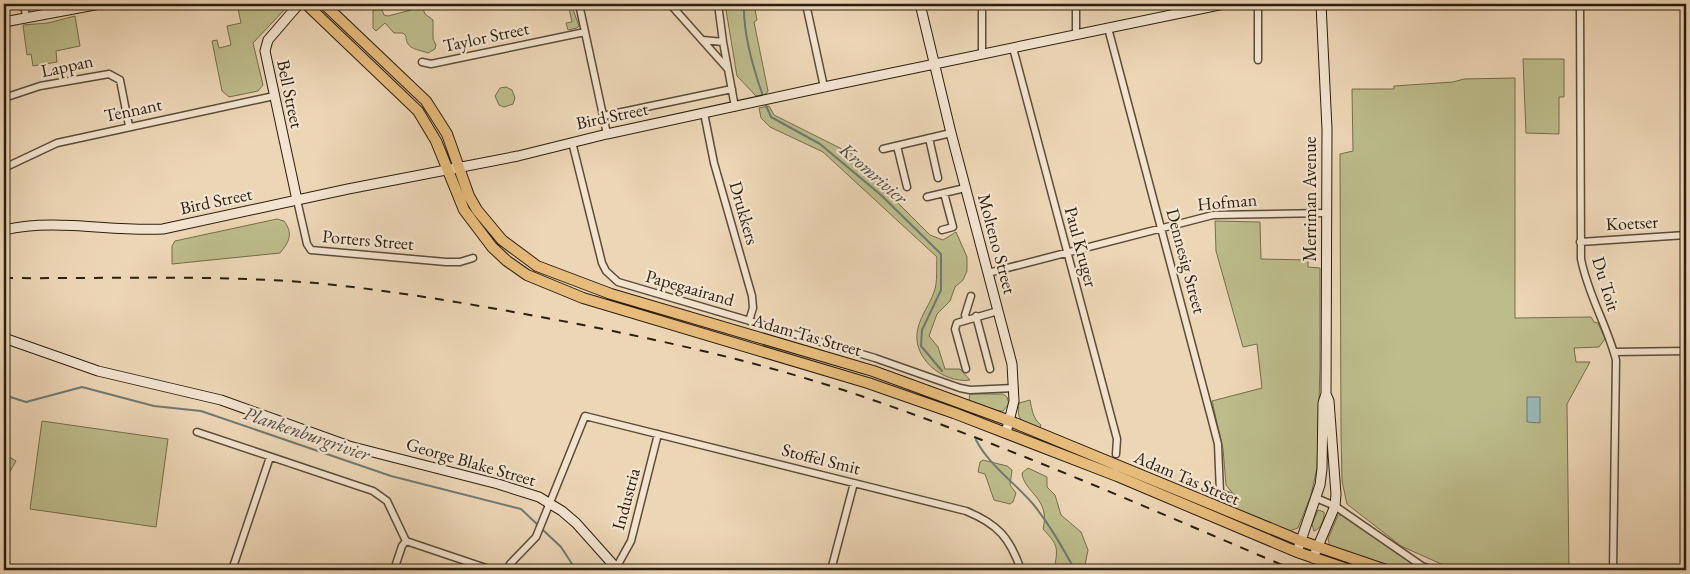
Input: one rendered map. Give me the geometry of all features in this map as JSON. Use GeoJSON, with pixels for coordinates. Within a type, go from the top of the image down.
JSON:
{"type":"FeatureCollection","features":[{"type":"Feature","properties":{"kind":"main road","name":"Adam Tas Street"},"geometry":{"type":"LineString","coordinates":[[306,4],[418,111],[436,141],[464,210],[479,232],[507,261],[528,275],[555,288],[608,306],[868,383],[1006,432],[1297,552],[1350,570]]}},
{"type":"Feature","properties":{"kind":"main road","name":"Adam Tas Street"},"geometry":{"type":"LineString","coordinates":[[324,4],[426,101],[442,125],[476,210],[492,230],[512,249],[537,266],[611,294],[873,370],[1010,421],[1301,541],[1386,570]]}},
{"type":"Feature","properties":{"kind":"main road"},"geometry":{"type":"LineString","coordinates":[[608,306],[611,294]]}},
{"type":"Feature","properties":{"kind":"street"},"geometry":{"type":"LineString","coordinates":[[24,4],[26,17]]}},
{"type":"Feature","properties":{"kind":"street"},"geometry":{"type":"LineString","coordinates":[[4,22],[100,4]]}},
{"type":"Feature","properties":{"kind":"street","name":"Bell Street"},"geometry":{"type":"LineString","coordinates":[[297,200],[265,56],[266,45],[298,4]]}},
{"type":"Feature","properties":{"kind":"street"},"geometry":{"type":"LineString","coordinates":[[579,4],[607,134]]}},
{"type":"Feature","properties":{"kind":"street"},"geometry":{"type":"LineString","coordinates":[[670,4],[728,68]]}},
{"type":"Feature","properties":{"kind":"street"},"geometry":{"type":"LineString","coordinates":[[718,4],[735,107]]}},
{"type":"Feature","properties":{"kind":"street"},"geometry":{"type":"LineString","coordinates":[[806,4],[824,87]]}},
{"type":"Feature","properties":{"kind":"street","name":"Molteno Street"},"geometry":{"type":"LineString","coordinates":[[920,4],[965,188],[1012,364],[1014,388],[1010,421],[1006,432]]}},
{"type":"Feature","properties":{"kind":"street"},"geometry":{"type":"LineString","coordinates":[[982,4],[982,54]]}},
{"type":"Feature","properties":{"kind":"street"},"geometry":{"type":"LineString","coordinates":[[1076,4],[1076,34]]}},
{"type":"Feature","properties":{"kind":"street","name":"Bird Street"},"geometry":{"type":"LineString","coordinates":[[4,230],[36,225],[137,230],[163,229],[459,168],[824,87],[1224,4]]}},
{"type":"Feature","properties":{"kind":"street"},"geometry":{"type":"LineString","coordinates":[[1258,4],[1258,60]]}},
{"type":"Feature","properties":{"kind":"street","name":"Merriman Avenue"},"geometry":{"type":"LineString","coordinates":[[1297,552],[1316,498],[1322,469],[1323,403],[1326,394],[1326,129],[1321,4]]}},
{"type":"Feature","properties":{"kind":"street","name":"Du Toit"},"geometry":{"type":"LineString","coordinates":[[1580,4],[1580,242],[1584,274],[1616,360],[1613,570]]}},
{"type":"Feature","properties":{"kind":"street","name":"Dennesig Street"},"geometry":{"type":"LineString","coordinates":[[1108,28],[1162,226],[1218,444],[1220,493],[1231,497]]}},
{"type":"Feature","properties":{"kind":"street","name":"Taylor Street"},"geometry":{"type":"LineString","coordinates":[[422,62],[432,64],[585,32]]}},
{"type":"Feature","properties":{"kind":"street"},"geometry":{"type":"LineString","coordinates":[[702,40],[723,42]]}},
{"type":"Feature","properties":{"kind":"street","name":"Paul Kruger"},"geometry":{"type":"LineString","coordinates":[[1013,48],[1117,438],[1116,454]]}},
{"type":"Feature","properties":{"kind":"street","name":"Lappan"},"geometry":{"type":"LineString","coordinates":[[4,98],[40,86],[109,74],[120,80],[129,126]]}},
{"type":"Feature","properties":{"kind":"street"},"geometry":{"type":"LineString","coordinates":[[603,116],[732,89]]}},
{"type":"Feature","properties":{"kind":"street","name":"Tennant"},"geometry":{"type":"LineString","coordinates":[[4,168],[57,143],[274,96]]}},
{"type":"Feature","properties":{"kind":"street","name":"Drukkers"},"geometry":{"type":"LineString","coordinates":[[704,113],[714,163],[752,296],[753,308],[749,321]]}},
{"type":"Feature","properties":{"kind":"street"},"geometry":{"type":"LineString","coordinates":[[884,149],[951,133]]}},
{"type":"Feature","properties":{"kind":"street"},"geometry":{"type":"LineString","coordinates":[[929,138],[938,178]]}},
{"type":"Feature","properties":{"kind":"street","name":"Papegaairand"},"geometry":{"type":"LineString","coordinates":[[572,142],[602,263],[612,278],[623,284],[875,358],[960,388],[970,390],[1014,388]]}},
{"type":"Feature","properties":{"kind":"street"},"geometry":{"type":"LineString","coordinates":[[897,146],[907,187]]}},
{"type":"Feature","properties":{"kind":"street"},"geometry":{"type":"LineString","coordinates":[[927,197],[965,188]]}},
{"type":"Feature","properties":{"kind":"street"},"geometry":{"type":"LineString","coordinates":[[942,230],[953,227],[944,193]]}},
{"type":"Feature","properties":{"kind":"street","name":"Porters Street"},"geometry":{"type":"LineString","coordinates":[[297,200],[306,239],[311,250],[446,262],[460,262],[473,258]]}},
{"type":"Feature","properties":{"kind":"street","name":"Hofman"},"geometry":{"type":"LineString","coordinates":[[988,273],[1162,226],[1217,214],[1326,213]]}},
{"type":"Feature","properties":{"kind":"street","name":"Koetser"},"geometry":{"type":"LineString","coordinates":[[1580,242],[1686,235]]}},
{"type":"Feature","properties":{"kind":"street"},"geometry":{"type":"LineString","coordinates":[[966,319],[965,315],[971,296]]}},
{"type":"Feature","properties":{"kind":"street"},"geometry":{"type":"LineString","coordinates":[[966,369],[955,329],[957,323],[998,311]]}},
{"type":"Feature","properties":{"kind":"street"},"geometry":{"type":"LineString","coordinates":[[979,316],[990,369]]}},
{"type":"Feature","properties":{"kind":"street","name":"George Blake Street"},"geometry":{"type":"LineString","coordinates":[[4,338],[98,370],[221,400],[349,446],[498,484],[539,498],[551,504],[576,524],[617,569]]}},
{"type":"Feature","properties":{"kind":"street"},"geometry":{"type":"LineString","coordinates":[[1614,352],[1686,351]]}},
{"type":"Feature","properties":{"kind":"street","name":"Merriman Avenue"},"geometry":{"type":"LineString","coordinates":[[1313,558],[1335,506],[1336,494],[1329,401],[1326,394]]}},
{"type":"Feature","properties":{"kind":"street","name":"Stoffel Smit"},"geometry":{"type":"LineString","coordinates":[[551,504],[585,416],[966,511],[980,516],[993,524],[1005,536],[1014,550],[1021,570]]}},
{"type":"Feature","properties":{"kind":"street"},"geometry":{"type":"LineString","coordinates":[[197,432],[381,494],[387,501],[406,541],[492,570]]}},
{"type":"Feature","properties":{"kind":"street","name":"Industria"},"geometry":{"type":"LineString","coordinates":[[617,569],[631,541],[658,434]]}},
{"type":"Feature","properties":{"kind":"street"},"geometry":{"type":"LineString","coordinates":[[232,570],[270,457]]}},
{"type":"Feature","properties":{"kind":"street"},"geometry":{"type":"LineString","coordinates":[[831,570],[854,483]]}},
{"type":"Feature","properties":{"kind":"street"},"geometry":{"type":"LineString","coordinates":[[1316,498],[1335,506],[1422,566],[1434,570]]}},
{"type":"Feature","properties":{"kind":"street"},"geometry":{"type":"LineString","coordinates":[[507,570],[510,564],[536,537],[551,504]]}},
{"type":"Feature","properties":{"kind":"street"},"geometry":{"type":"LineString","coordinates":[[394,570],[402,546],[406,541]]}},
{"type":"Feature","properties":{"kind":"shaded area"},"geometry":{"type":"Polygon","coordinates":[[[237,4],[284,4],[285,9],[253,43],[263,85],[258,91],[229,97],[222,91],[212,41],[217,40],[219,48],[231,45],[227,26],[241,23],[237,4]]]}},
{"type":"Feature","properties":{"kind":"shaded area"},"geometry":{"type":"Polygon","coordinates":[[[413,4],[421,4],[425,14],[433,20],[433,39],[436,45],[435,49],[428,53],[410,46],[403,33],[394,33],[385,23],[376,31],[373,28],[373,11],[377,9],[382,10],[384,15],[388,16],[411,10],[413,4]]]}},
{"type":"Feature","properties":{"kind":"shaded area"},"geometry":{"type":"Polygon","coordinates":[[[568,4],[571,4],[579,26],[568,30],[566,23],[572,22],[568,4]]]}},
{"type":"Feature","properties":{"kind":"shaded area"},"geometry":{"type":"Polygon","coordinates":[[[725,4],[754,4],[757,20],[754,22],[768,91],[766,94],[756,96],[737,76],[725,4]]]}},
{"type":"Feature","properties":{"kind":"shaded area"},"geometry":{"type":"Polygon","coordinates":[[[75,16],[80,46],[56,51],[57,62],[33,66],[31,54],[27,55],[23,25],[48,23],[75,16]]]}},
{"type":"Feature","properties":{"kind":"shaded area"},"geometry":{"type":"Polygon","coordinates":[[[1523,59],[1564,59],[1564,97],[1559,97],[1559,134],[1526,133],[1523,59]]]}},
{"type":"Feature","properties":{"kind":"shaded area"},"geometry":{"type":"Polygon","coordinates":[[[1515,78],[1515,318],[1591,317],[1594,322],[1598,323],[1605,339],[1599,347],[1574,348],[1576,362],[1590,362],[1567,404],[1569,570],[1458,570],[1401,546],[1347,504],[1342,481],[1341,434],[1340,154],[1353,151],[1352,89],[1394,89],[1394,86],[1453,82],[1464,79],[1515,78]]]}},
{"type":"Feature","properties":{"kind":"shaded area"},"geometry":{"type":"Polygon","coordinates":[[[506,87],[512,90],[515,98],[513,104],[504,107],[499,105],[495,96],[500,88],[506,87]]]}},
{"type":"Feature","properties":{"kind":"shaded area"},"geometry":{"type":"Polygon","coordinates":[[[769,106],[774,115],[852,154],[882,178],[886,191],[930,235],[943,240],[956,232],[967,257],[967,271],[963,280],[955,287],[950,301],[937,314],[929,336],[938,347],[945,369],[960,369],[970,380],[949,378],[940,373],[924,358],[919,349],[917,339],[918,328],[935,288],[937,257],[823,152],[770,127],[761,118],[759,108],[769,106]]]}},
{"type":"Feature","properties":{"kind":"shaded area"},"geometry":{"type":"Polygon","coordinates":[[[277,219],[284,221],[289,229],[288,241],[280,253],[172,264],[172,246],[175,241],[277,219]]]}},
{"type":"Feature","properties":{"kind":"shaded area"},"geometry":{"type":"Polygon","coordinates":[[[1215,221],[1260,222],[1261,259],[1308,260],[1308,267],[1320,268],[1317,468],[1311,495],[1298,528],[1289,531],[1211,502],[1213,497],[1233,500],[1234,495],[1226,485],[1223,449],[1212,401],[1262,388],[1257,344],[1243,347],[1216,251],[1215,221]]]}},
{"type":"Feature","properties":{"kind":"shaded area"},"geometry":{"type":"Polygon","coordinates":[[[970,394],[1003,394],[1007,397],[1009,404],[1003,411],[998,411],[969,401],[970,394]]]}},
{"type":"Feature","properties":{"kind":"shaded area"},"geometry":{"type":"Polygon","coordinates":[[[1030,400],[1032,411],[1041,425],[1040,428],[1020,418],[1019,403],[1030,400]]]}},
{"type":"Feature","properties":{"kind":"shaded area"},"geometry":{"type":"Polygon","coordinates":[[[42,421],[168,439],[156,527],[30,509],[42,421]]]}},
{"type":"Feature","properties":{"kind":"shaded area"},"geometry":{"type":"Polygon","coordinates":[[[4,454],[16,461],[4,482],[4,454]]]}},
{"type":"Feature","properties":{"kind":"shaded area"},"geometry":{"type":"Polygon","coordinates":[[[983,460],[1007,466],[1012,470],[1010,485],[1016,493],[1013,502],[1010,504],[994,500],[985,474],[978,472],[980,462],[983,460]]]}},
{"type":"Feature","properties":{"kind":"shaded area"},"geometry":{"type":"Polygon","coordinates":[[[1028,468],[1047,477],[1047,487],[1055,495],[1061,515],[1081,532],[1088,550],[1085,565],[1089,570],[1054,570],[1055,544],[1043,529],[1043,510],[1040,503],[1024,480],[1022,473],[1028,468]]]}},
{"type":"Feature","properties":{"kind":"shaded area"},"geometry":{"type":"Polygon","coordinates":[[[1318,510],[1324,512],[1324,517],[1321,526],[1314,531],[1312,524],[1318,510]]]}},
{"type":"Feature","properties":{"kind":"shaded area"},"geometry":{"type":"Polygon","coordinates":[[[1338,515],[1342,515],[1417,567],[1416,570],[1405,570],[1330,547],[1328,539],[1338,515]]]}},
{"type":"Feature","properties":{"kind":"water"},"geometry":{"type":"Polygon","coordinates":[[[1527,397],[1540,397],[1540,423],[1527,422],[1527,397]]]}},
{"type":"Feature","properties":{"kind":"waterway","name":"Kromrivier"},"geometry":{"type":"LineString","coordinates":[[744,4],[749,51],[763,96]]}},
{"type":"Feature","properties":{"kind":"waterway","name":"Kromrivier"},"geometry":{"type":"LineString","coordinates":[[765,103],[771,117],[820,144],[881,195],[941,254],[941,290],[922,330],[921,346],[942,371]]}},
{"type":"Feature","properties":{"kind":"waterway","name":"Plankenburgrivier"},"geometry":{"type":"LineString","coordinates":[[4,395],[26,402],[82,387],[154,406],[201,411],[391,476],[521,509],[539,526]]}},
{"type":"Feature","properties":{"kind":"waterway","name":"Kromrivier"},"geometry":{"type":"LineString","coordinates":[[976,440],[988,458],[1033,504],[1056,536],[1075,570]]}},
{"type":"Feature","properties":{"kind":"waterway","name":"Plankenburgrivier"},"geometry":{"type":"LineString","coordinates":[[542,529],[561,547],[576,570]]}},
{"type":"Feature","properties":{"kind":"railway"},"geometry":{"type":"LineString","coordinates":[[4,278],[205,278],[326,284],[484,307],[578,324],[686,347],[829,385],[919,416],[1081,480],[1294,570]]}}]}
